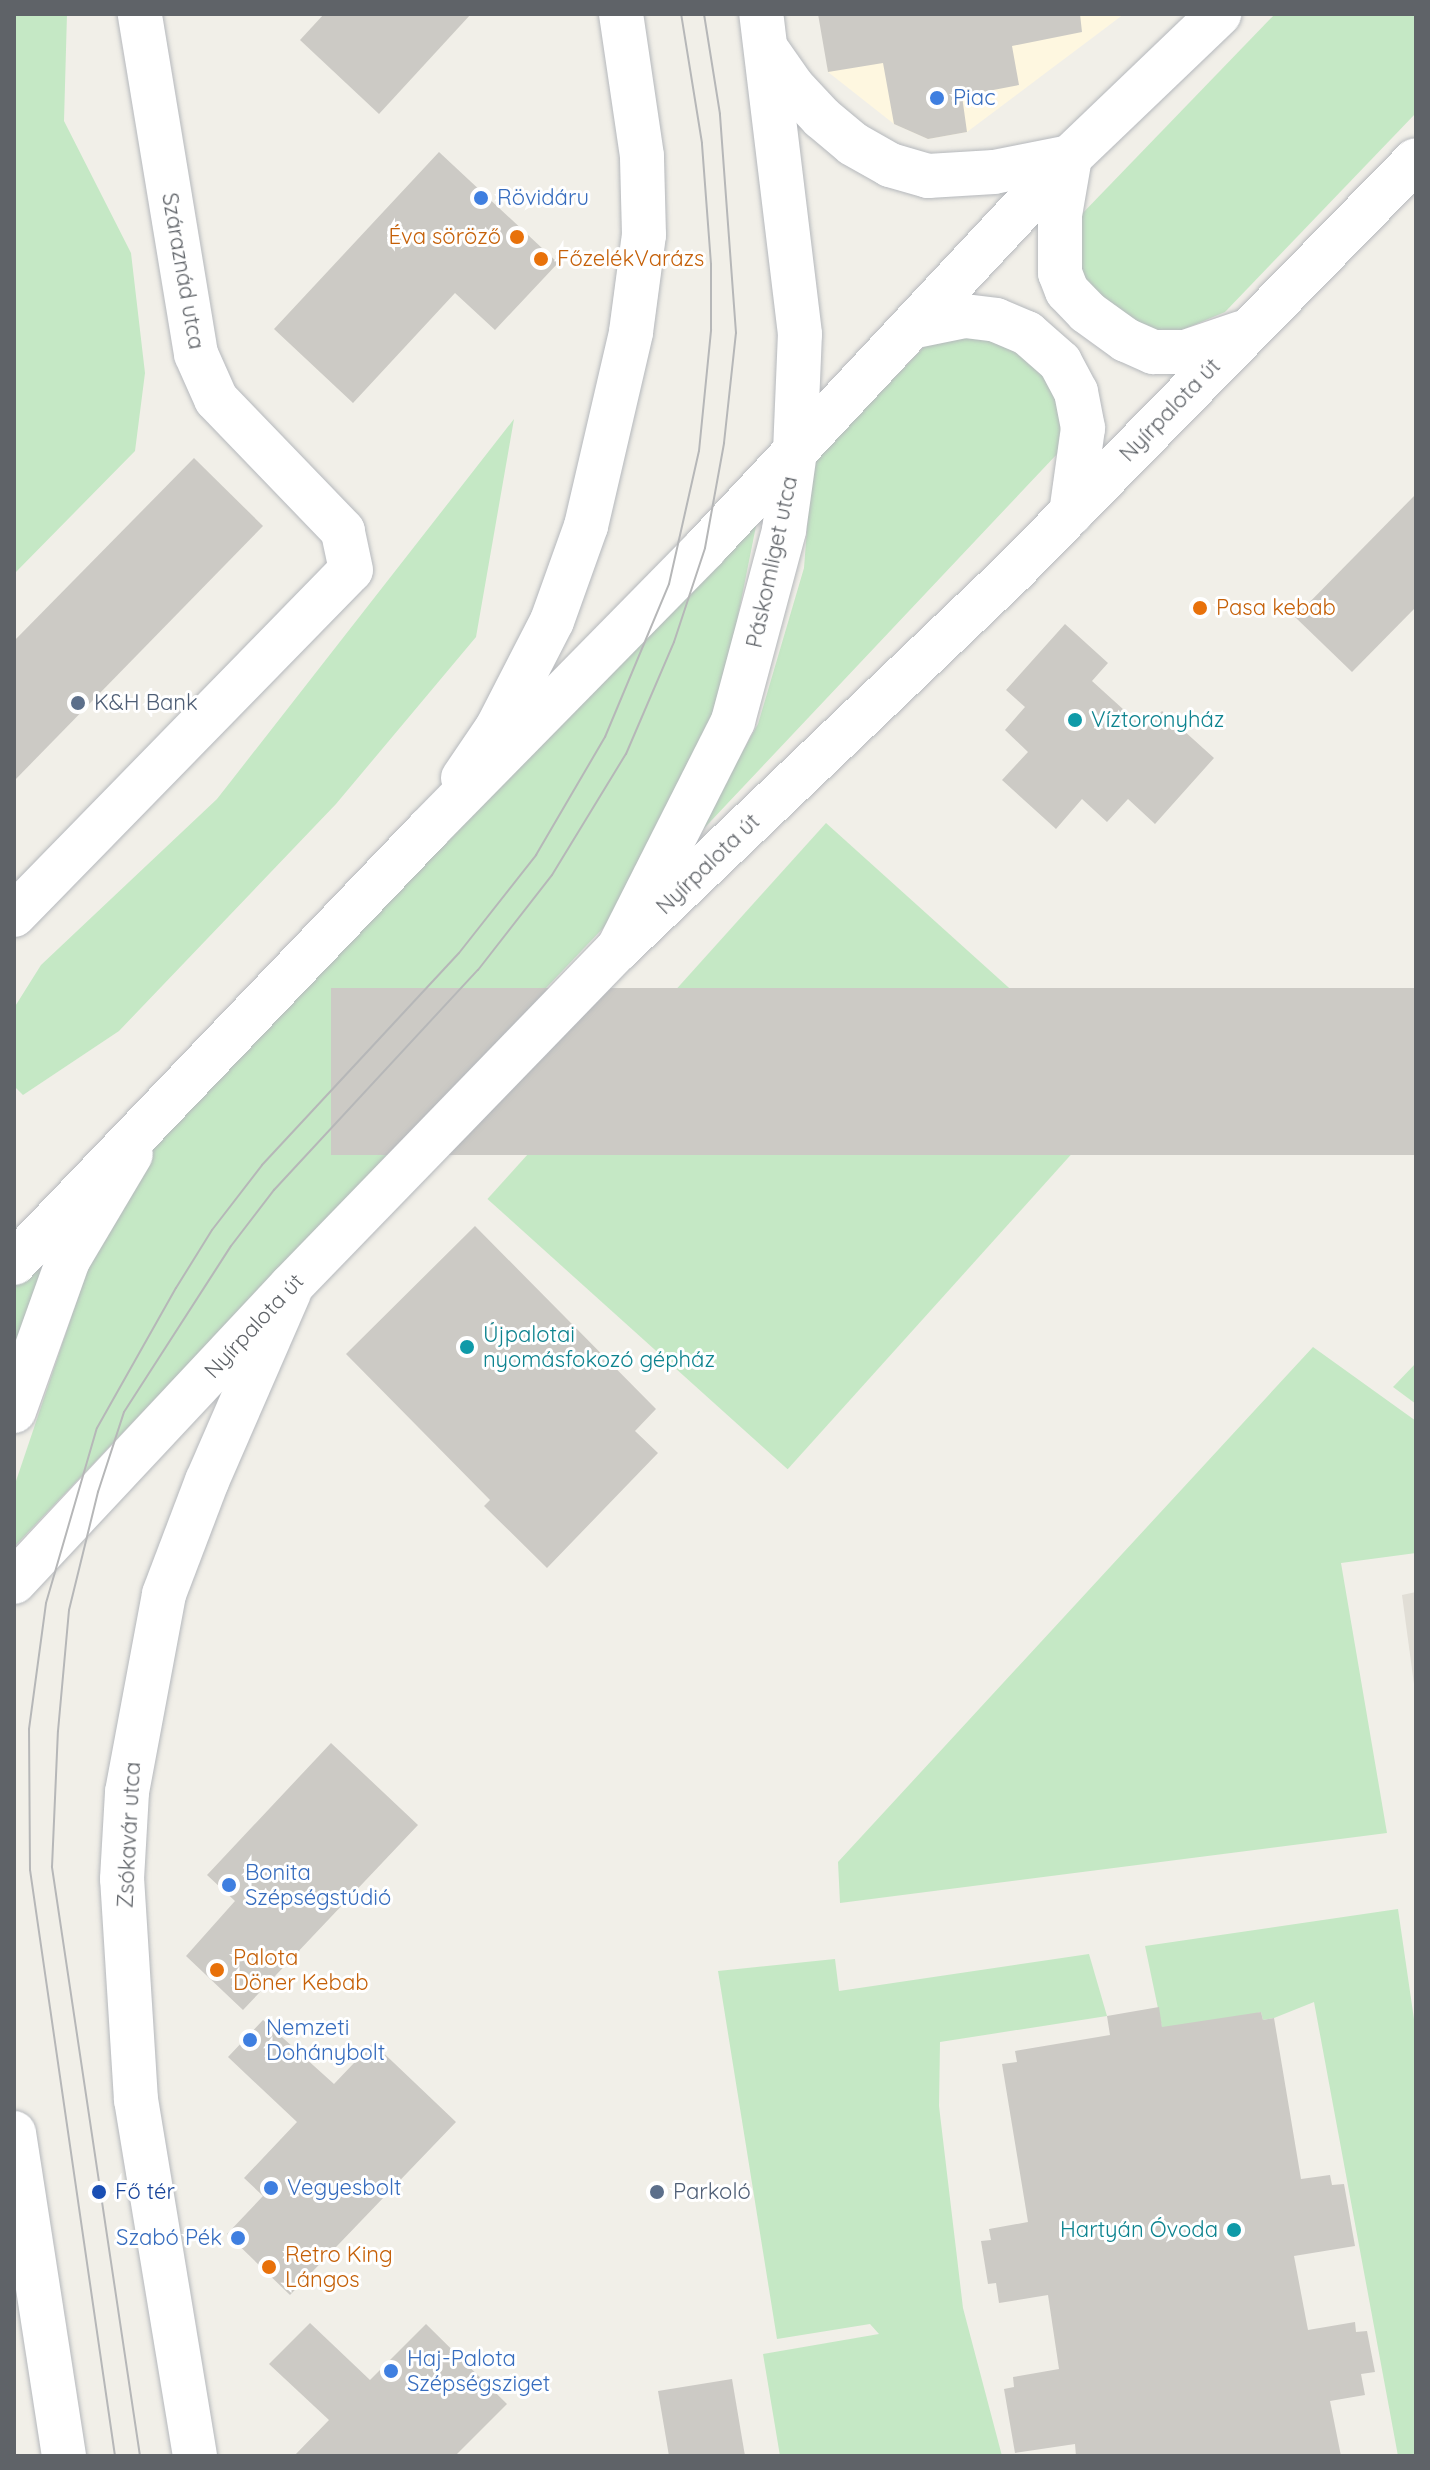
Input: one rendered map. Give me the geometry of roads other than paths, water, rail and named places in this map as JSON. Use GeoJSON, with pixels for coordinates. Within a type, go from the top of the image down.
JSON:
{"type":"FeatureCollection","features":[{"type":"Feature","properties":{"kind":"street","name":"Száraznád utca"},"geometry":{"type":"LineString","coordinates":[[14,915],[351,570],[343,531],[216,399],[196,354],[140,14]]}},
{"type":"Feature","properties":{"kind":"street"},"geometry":{"type":"LineString","coordinates":[[429,829],[497,728],[552,621],[586,526],[605,449],[631,332],[644,235],[642,156],[621,14]]}},
{"type":"Feature","properties":{"kind":"street"},"geometry":{"type":"LineString","coordinates":[[22,1238],[144,1131],[429,829],[916,326],[1070,157],[1219,14]]}},
{"type":"Feature","properties":{"kind":"street","name":"Páskomliget utca"},"geometry":{"type":"LineString","coordinates":[[763,32],[793,87],[822,118],[853,144],[890,165],[928,176],[994,172],[1070,157]]}},
{"type":"Feature","properties":{"kind":"street","name":"Páskomliget utca"},"geometry":{"type":"LineString","coordinates":[[617,950],[733,721],[784,530],[795,452],[800,334],[763,32]]}},
{"type":"Feature","properties":{"kind":"street"},"geometry":{"type":"LineString","coordinates":[[1070,157],[1060,215],[1060,273],[1067,291],[1087,312],[1126,340],[1153,352],[1185,352],[1248,330]]}},
{"type":"Feature","properties":{"kind":"street","name":"Nyírpalota út"},"geometry":{"type":"LineString","coordinates":[[14,1582],[291,1286],[617,950],[1071,513],[1416,160]]}},
{"type":"Feature","properties":{"kind":"street"},"geometry":{"type":"LineString","coordinates":[[916,326],[965,316],[996,320],[1027,333],[1060,362],[1076,392],[1083,428],[1071,513]]}},
{"type":"Feature","properties":{"kind":"street"},"geometry":{"type":"LineString","coordinates":[[14,1411],[68,1260],[144,1131]]}},
{"type":"Feature","properties":{"kind":"street","name":"Zsókavár utca"},"geometry":{"type":"LineString","coordinates":[[195,2456],[136,2100],[122,1879],[127,1792],[164,1594],[207,1481],[291,1286]]}},
{"type":"Feature","properties":{"kind":"street"},"geometry":{"type":"LineString","coordinates":[[14,2133],[64,2456]]}},
{"type":"Feature","properties":{"kind":"tram line"},"geometry":{"type":"LineString","coordinates":[[115,2456],[30,1870],[29,1729],[46,1603],[97,1428],[176,1288],[212,1230],[262,1165],[459,953],[536,855],[605,737],[669,584],[699,451],[711,330],[711,264],[702,143],[681,14]]}},
{"type":"Feature","properties":{"kind":"tram line"},"geometry":{"type":"LineString","coordinates":[[140,2456],[52,1867],[58,1731],[69,1610],[98,1492],[124,1412],[231,1246],[274,1190],[478,970],[552,875],[626,754],[674,642],[705,548],[724,443],[736,333],[720,114],[704,14]]}},
{"type":"Feature","properties":{"kind":"place","name":"Piac"},"geometry":{"type":"Point","coordinates":[937,98]}},
{"type":"Feature","properties":{"kind":"place","name":"Rövidáru"},"geometry":{"type":"Point","coordinates":[481,198]}},
{"type":"Feature","properties":{"kind":"place","name":"Éva söröző"},"geometry":{"type":"Point","coordinates":[517,237]}},
{"type":"Feature","properties":{"kind":"place","name":"FőzelékVarázs"},"geometry":{"type":"Point","coordinates":[541,259]}},
{"type":"Feature","properties":{"kind":"place","name":"Pasa kebab"},"geometry":{"type":"Point","coordinates":[1200,608]}},
{"type":"Feature","properties":{"kind":"place","name":"K&H Bank"},"geometry":{"type":"Point","coordinates":[78,703]}},
{"type":"Feature","properties":{"kind":"place","name":"Víztoronyház"},"geometry":{"type":"Point","coordinates":[1075,720]}},
{"type":"Feature","properties":{"kind":"place","name":"Újpalotai nyomásfokozó gépház"},"geometry":{"type":"Point","coordinates":[467,1347]}},
{"type":"Feature","properties":{"kind":"place","name":"Bonita Szépségstúdió"},"geometry":{"type":"Point","coordinates":[229,1885]}},
{"type":"Feature","properties":{"kind":"place","name":"Palota Döner Kebab"},"geometry":{"type":"Point","coordinates":[217,1970]}},
{"type":"Feature","properties":{"kind":"place","name":"Nemzeti Dohánybolt"},"geometry":{"type":"Point","coordinates":[250,2040]}},
{"type":"Feature","properties":{"kind":"place","name":"Vegyesbolt"},"geometry":{"type":"Point","coordinates":[271,2188]}},
{"type":"Feature","properties":{"kind":"place","name":"Fő tér"},"geometry":{"type":"Point","coordinates":[99,2192]}},
{"type":"Feature","properties":{"kind":"place","name":"Parkoló"},"geometry":{"type":"Point","coordinates":[657,2192]}},
{"type":"Feature","properties":{"kind":"place","name":"Hartyán Óvoda"},"geometry":{"type":"Point","coordinates":[1234,2230]}},
{"type":"Feature","properties":{"kind":"place","name":"Szabó Pék"},"geometry":{"type":"Point","coordinates":[238,2238]}},
{"type":"Feature","properties":{"kind":"place","name":"Retro King Lángos"},"geometry":{"type":"Point","coordinates":[269,2267]}},
{"type":"Feature","properties":{"kind":"place","name":"Haj-Palota Szépségsziget"},"geometry":{"type":"Point","coordinates":[391,2371]}}]}
